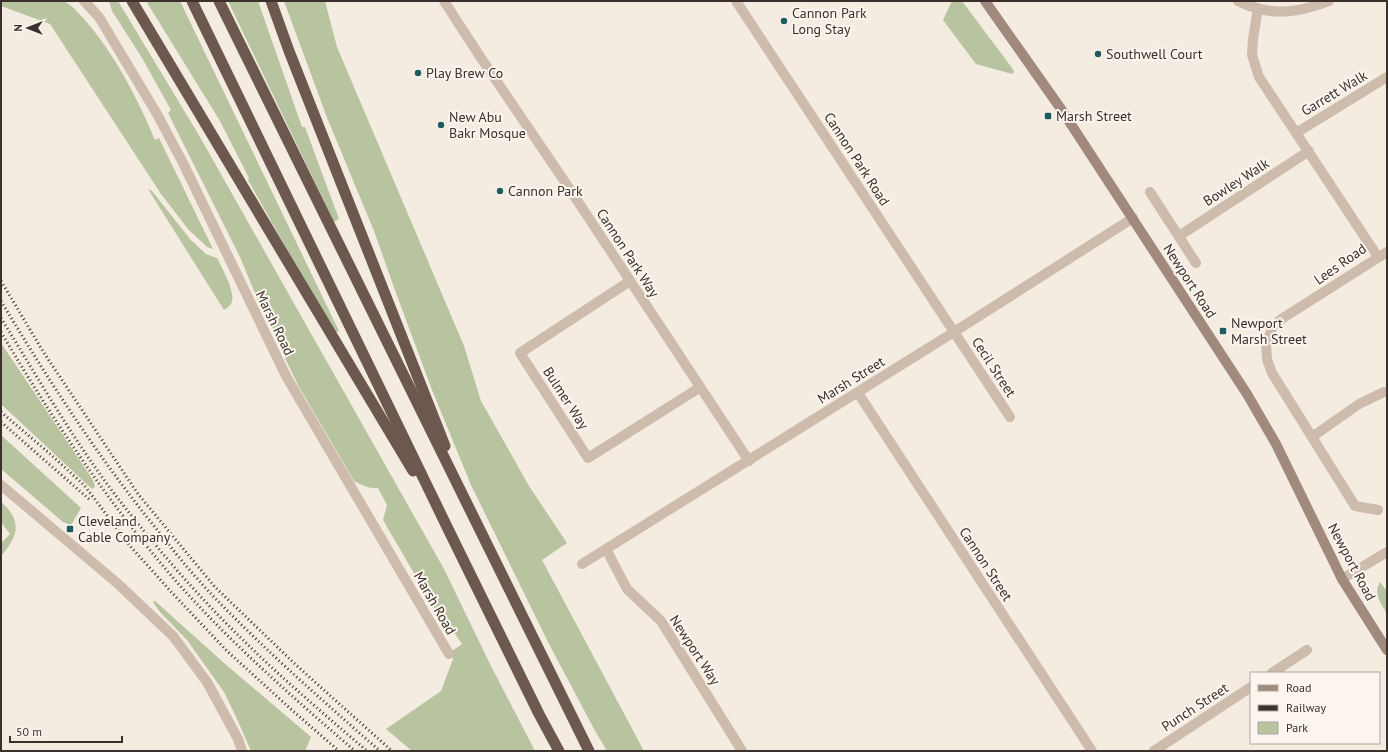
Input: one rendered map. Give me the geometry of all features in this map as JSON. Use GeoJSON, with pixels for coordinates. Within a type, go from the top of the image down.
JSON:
{"type":"FeatureCollection","features":[{"type":"Feature","properties":{"kind":"highway"},"geometry":{"type":"LineString","coordinates":[[132,1],[450,533]]}},
{"type":"Feature","properties":{"kind":"highway"},"geometry":{"type":"LineString","coordinates":[[192,1],[535,707],[559,751]]}},
{"type":"Feature","properties":{"kind":"highway"},"geometry":{"type":"LineString","coordinates":[[219,1],[589,751]]}},
{"type":"Feature","properties":{"kind":"highway"},"geometry":{"type":"LineString","coordinates":[[271,1],[289,51],[475,521]]}},
{"type":"Feature","properties":{"kind":"main road","name":"Newport Road"},"geometry":{"type":"LineString","coordinates":[[985,1],[1061,109],[1247,394],[1276,444],[1342,580],[1387,650]]}},
{"type":"Feature","properties":{"kind":"street","name":"Marsh Road"},"geometry":{"type":"LineString","coordinates":[[84,1],[103,23],[157,114],[183,163],[286,376],[449,654]]}},
{"type":"Feature","properties":{"kind":"street","name":"Cannon Park Way"},"geometry":{"type":"LineString","coordinates":[[444,1],[749,461]]}},
{"type":"Feature","properties":{"kind":"street","name":"Cannon Park Road"},"geometry":{"type":"LineString","coordinates":[[736,1],[954,332]]}},
{"type":"Feature","properties":{"kind":"street"},"geometry":{"type":"LineString","coordinates":[[1238,1],[1258,8],[1279,12],[1301,10],[1329,1]]}},
{"type":"Feature","properties":{"kind":"street","name":"Lees Road"},"geometry":{"type":"LineString","coordinates":[[1258,8],[1252,55],[1259,77],[1309,151],[1383,254],[1283,318],[1273,326],[1266,345],[1267,359],[1272,373],[1355,506],[1378,510]]}},
{"type":"Feature","properties":{"kind":"street","name":"Garrett Walk"},"geometry":{"type":"LineString","coordinates":[[1296,132],[1387,77]]}},
{"type":"Feature","properties":{"kind":"street","name":"Bowley Walk"},"geometry":{"type":"LineString","coordinates":[[1179,236],[1309,151]]}},
{"type":"Feature","properties":{"kind":"street"},"geometry":{"type":"LineString","coordinates":[[1150,192],[1196,263]]}},
{"type":"Feature","properties":{"kind":"street","name":"Marsh Street"},"geometry":{"type":"LineString","coordinates":[[582,564],[858,393],[1133,218]]}},
{"type":"Feature","properties":{"kind":"street","name":"Bulmer Way"},"geometry":{"type":"LineString","coordinates":[[630,281],[520,353],[588,458],[700,388]]}},
{"type":"Feature","properties":{"kind":"street","name":"Cecil Street"},"geometry":{"type":"LineString","coordinates":[[954,332],[1010,417]]}},
{"type":"Feature","properties":{"kind":"street"},"geometry":{"type":"LineString","coordinates":[[1312,437],[1359,404],[1384,392]]}},
{"type":"Feature","properties":{"kind":"street","name":"Cannon Street"},"geometry":{"type":"LineString","coordinates":[[858,393],[1092,751]]}},
{"type":"Feature","properties":{"kind":"street"},"geometry":{"type":"LineString","coordinates":[[1,485],[117,583],[173,636],[207,682],[238,739],[242,751]]}},
{"type":"Feature","properties":{"kind":"street","name":"Newport Way"},"geometry":{"type":"LineString","coordinates":[[606,549],[627,590],[661,621],[742,751]]}},
{"type":"Feature","properties":{"kind":"street"},"geometry":{"type":"LineString","coordinates":[[1342,580],[1387,552]]}},
{"type":"Feature","properties":{"kind":"street"},"geometry":{"type":"LineString","coordinates":[[1274,672],[1307,650]]}},
{"type":"Feature","properties":{"kind":"street","name":"Punch Street"},"geometry":{"type":"LineString","coordinates":[[1154,751],[1250,688]]}},
{"type":"Feature","properties":{"kind":"green space"},"geometry":{"type":"Polygon","coordinates":[[[1,1],[61,1],[68,3],[83,18],[105,45],[124,76],[141,108],[155,140],[159,138],[213,249],[207,247],[188,229],[161,194],[50,24],[1,6],[1,1]]]}},
{"type":"Feature","properties":{"kind":"green space"},"geometry":{"type":"Polygon","coordinates":[[[109,1],[118,1],[200,137],[444,569],[490,664],[535,751],[412,751],[386,729],[441,691],[453,659],[452,651],[462,644],[451,628],[447,630],[383,520],[387,505],[378,488],[369,487],[354,481],[298,385],[280,348],[270,321],[264,315],[240,257],[168,113],[171,110],[142,58],[112,11],[109,1]]]}},
{"type":"Feature","properties":{"kind":"green space"},"geometry":{"type":"Polygon","coordinates":[[[146,1],[180,1],[339,331],[334,333],[248,180],[249,178],[220,121],[146,1]]]}},
{"type":"Feature","properties":{"kind":"green space"},"geometry":{"type":"Polygon","coordinates":[[[228,1],[258,1],[302,127],[305,127],[339,219],[334,222],[228,1]]]}},
{"type":"Feature","properties":{"kind":"green space"},"geometry":{"type":"Polygon","coordinates":[[[284,1],[325,1],[337,47],[464,346],[481,401],[529,486],[567,543],[542,560],[644,751],[607,751],[548,642],[471,485],[432,390],[374,231],[326,115],[284,1]]]}},
{"type":"Feature","properties":{"kind":"green space"},"geometry":{"type":"Polygon","coordinates":[[[952,1],[962,1],[1012,68],[1014,72],[1012,74],[976,64],[943,20],[952,1]]]}},
{"type":"Feature","properties":{"kind":"green space"},"geometry":{"type":"Polygon","coordinates":[[[148,189],[152,191],[190,239],[206,254],[217,258],[232,291],[231,304],[224,310],[148,189]]]}},
{"type":"Feature","properties":{"kind":"green space"},"geometry":{"type":"Polygon","coordinates":[[[1,343],[93,480],[95,487],[92,489],[1,404],[1,343]]]}},
{"type":"Feature","properties":{"kind":"green space"},"geometry":{"type":"Polygon","coordinates":[[[1,435],[81,508],[71,525],[63,522],[1,469],[1,435]]]}},
{"type":"Feature","properties":{"kind":"green space"},"geometry":{"type":"Polygon","coordinates":[[[1,502],[13,516],[16,529],[11,542],[1,556],[1,543],[10,534],[1,522],[1,502]]]}},
{"type":"Feature","properties":{"kind":"green space"},"geometry":{"type":"Polygon","coordinates":[[[1380,582],[1387,591],[1387,614],[1380,602],[1377,591],[1380,582]]]}},
{"type":"Feature","properties":{"kind":"green space"},"geometry":{"type":"Polygon","coordinates":[[[155,601],[224,663],[311,737],[305,751],[251,751],[224,692],[187,640],[160,612],[153,602],[155,601]]]}},
{"type":"Feature","properties":{"kind":"railway"},"geometry":{"type":"LineString","coordinates":[[1,281],[44,353],[138,494],[215,587],[296,665],[392,751]]}},
{"type":"Feature","properties":{"kind":"railway"},"geometry":{"type":"LineString","coordinates":[[1,301],[38,362],[98,451],[141,509],[188,568],[214,597],[254,637],[316,695],[380,751]]}},
{"type":"Feature","properties":{"kind":"railway"},"geometry":{"type":"LineString","coordinates":[[1,318],[61,416],[93,464],[109,487],[167,559],[195,591],[254,651],[367,751]]}},
{"type":"Feature","properties":{"kind":"railway"},"geometry":{"type":"LineString","coordinates":[[1,332],[59,426],[145,545],[190,597],[235,643],[282,687],[355,751]]}},
{"type":"Feature","properties":{"kind":"railway"},"geometry":{"type":"LineString","coordinates":[[1,412],[84,485],[131,547],[227,651],[339,751]]}},
{"type":"Feature","properties":{"kind":"railway"},"geometry":{"type":"LineString","coordinates":[[1,422],[90,500]]}},
{"type":"Feature","properties":{"kind":"place","name":"Cannon Park Long Stay"},"geometry":{"type":"Point","coordinates":[784,21]}},
{"type":"Feature","properties":{"kind":"place","name":"Southwell Court"},"geometry":{"type":"Point","coordinates":[1098,54]}},
{"type":"Feature","properties":{"kind":"place","name":"Play Brew Co"},"geometry":{"type":"Point","coordinates":[418,73]}},
{"type":"Feature","properties":{"kind":"place","name":"Marsh Street"},"geometry":{"type":"Point","coordinates":[1048,116]}},
{"type":"Feature","properties":{"kind":"place","name":"New Abu Bakr Mosque"},"geometry":{"type":"Point","coordinates":[441,125]}},
{"type":"Feature","properties":{"kind":"place","name":"Cannon Park"},"geometry":{"type":"Point","coordinates":[500,191]}},
{"type":"Feature","properties":{"kind":"place","name":"Newport Marsh Street"},"geometry":{"type":"Point","coordinates":[1223,331]}},
{"type":"Feature","properties":{"kind":"place","name":"Cleveland Cable Company"},"geometry":{"type":"Point","coordinates":[70,529]}}]}
